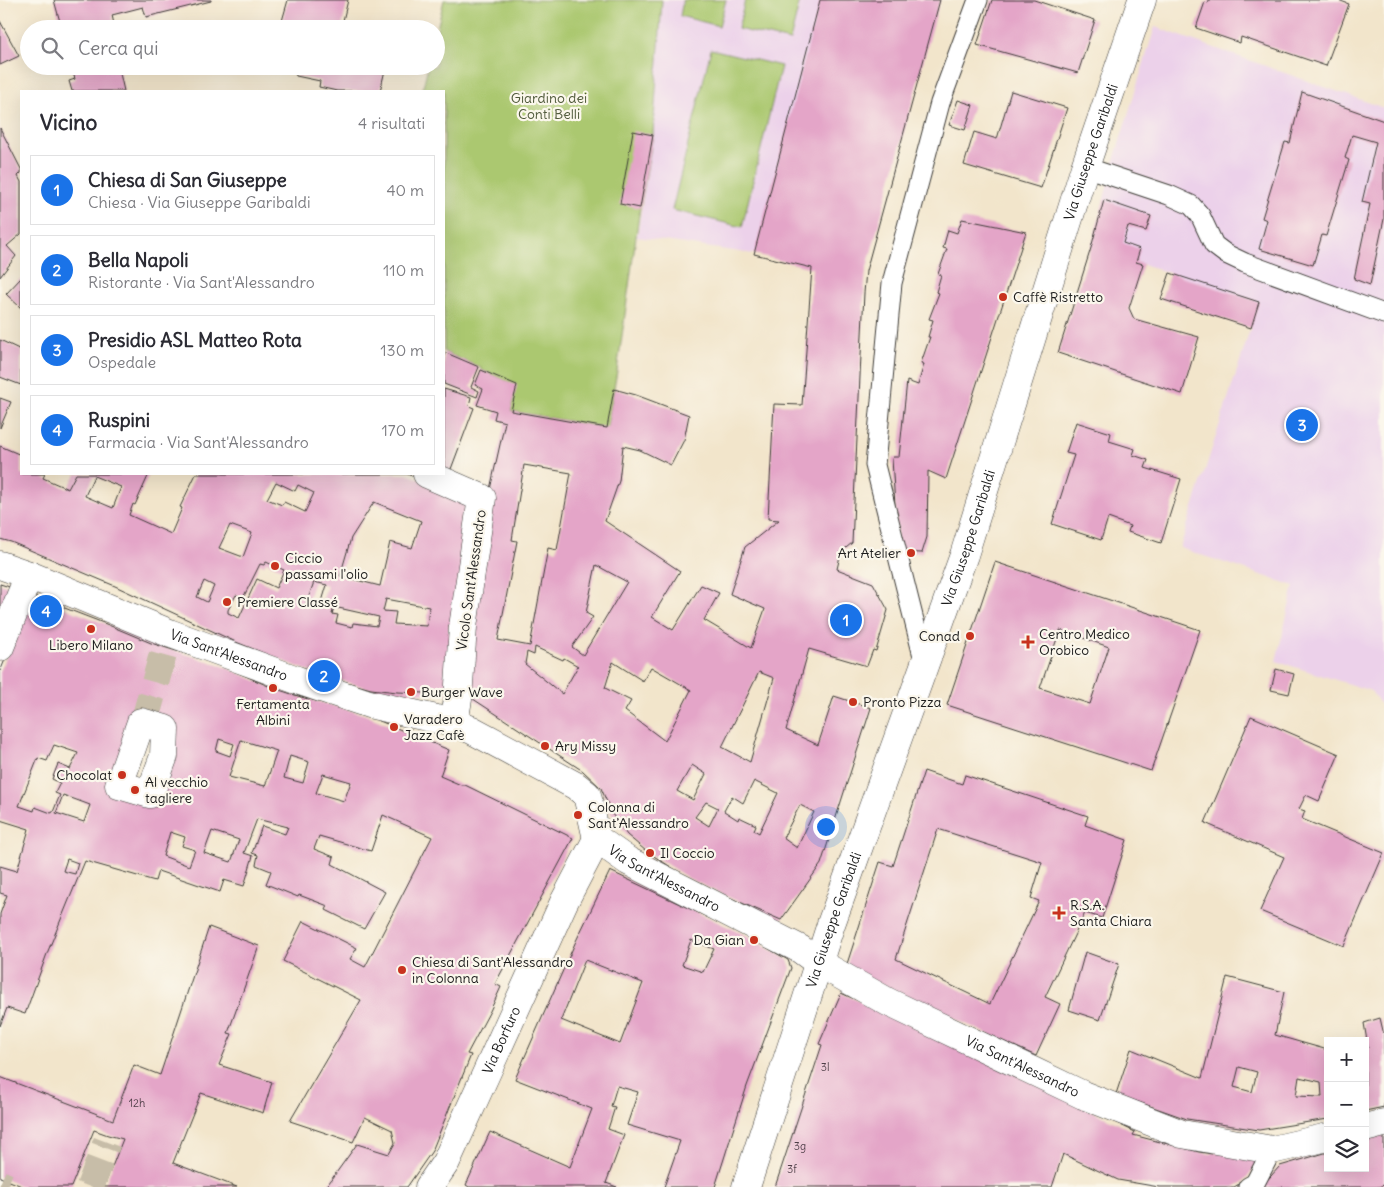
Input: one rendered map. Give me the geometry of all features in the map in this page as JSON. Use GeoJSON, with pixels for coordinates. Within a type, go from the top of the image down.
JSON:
{"type":"FeatureCollection","features":[{"type":"Feature","properties":{"kind":"street","name":"Via Giuseppe Garibaldi"},"geometry":{"type":"LineString","coordinates":[[746,1187],[831,924],[964,555],[1140,0]]}},
{"type":"Feature","properties":{"kind":"street","name":"Vicolo Sant'Alessandro"},"geometry":{"type":"LineString","coordinates":[[429,475],[482,498],[463,627],[458,699],[454,723]]}},
{"type":"Feature","properties":{"kind":"street","name":"Via Sant'Alessandro"},"geometry":{"type":"LineString","coordinates":[[0,565],[28,575],[167,640],[369,704],[454,723],[472,730],[576,786],[587,794],[597,839],[628,860],[800,949],[819,963],[888,1002],[1084,1095],[1182,1134],[1272,1150],[1324,1138]]}},
{"type":"Feature","properties":{"kind":"street"},"geometry":{"type":"LineString","coordinates":[[0,647],[28,575]]}},
{"type":"Feature","properties":{"kind":"street","name":"Via Borfuro"},"geometry":{"type":"LineString","coordinates":[[429,1187],[446,1162],[564,902],[597,839]]}},
{"type":"Feature","properties":{"kind":"street"},"geometry":{"type":"LineString","coordinates":[[1369,1127],[1384,1123]]}},
{"type":"Feature","properties":{"kind":"lane"},"geometry":{"type":"LineString","coordinates":[[925,664],[875,466],[892,283],[940,102],[978,0]]}},
{"type":"Feature","properties":{"kind":"lane"},"geometry":{"type":"LineString","coordinates":[[1086,167],[1169,195],[1191,205],[1200,214],[1214,244],[1245,263],[1384,314]]}},
{"type":"Feature","properties":{"kind":"lane"},"geometry":{"type":"LineString","coordinates":[[1248,1187],[1255,1183],[1272,1150]]}},
{"type":"Feature","properties":{"kind":"shaded area"},"geometry":{"type":"Polygon","coordinates":[[[662,0],[940,0],[866,271],[812,268],[754,254],[637,237],[653,135],[662,0]]]}},
{"type":"Feature","properties":{"kind":"shaded area"},"geometry":{"type":"Polygon","coordinates":[[[1155,27],[1384,108],[1384,121],[1302,93],[1290,143],[1262,218],[1267,220],[1259,249],[1313,265],[1322,235],[1326,236],[1349,160],[1345,158],[1352,135],[1376,142],[1362,201],[1370,204],[1354,279],[1370,284],[1384,219],[1384,709],[1371,691],[1276,661],[1294,586],[1180,548],[1259,302],[1091,248],[1115,157],[1155,27]]]}},
{"type":"Feature","properties":{"kind":"green space","name":"Giardino dei Conti Belli"},"geometry":{"type":"Polygon","coordinates":[[[444,0],[662,0],[653,135],[640,208],[607,428],[511,411],[516,385],[445,352],[445,90],[422,90],[426,75],[445,75],[445,20],[439,20],[444,0]]]}},
{"type":"Feature","properties":{"kind":"green space"},"geometry":{"type":"Polygon","coordinates":[[[683,0],[726,0],[719,26],[680,16],[683,0]]]}},
{"type":"Feature","properties":{"kind":"green space"},"geometry":{"type":"Polygon","coordinates":[[[745,0],[800,0],[790,41],[738,29],[745,0]]]}},
{"type":"Feature","properties":{"kind":"green space"},"geometry":{"type":"Polygon","coordinates":[[[711,49],[781,66],[742,227],[672,210],[711,49]]]}},
{"type":"Feature","properties":{"kind":"building"},"geometry":{"type":"Polygon","coordinates":[[[54,0],[211,0],[146,17],[143,7],[112,15],[113,20],[60,20],[54,0]]]}},
{"type":"Feature","properties":{"kind":"building"},"geometry":{"type":"Polygon","coordinates":[[[288,0],[348,0],[343,20],[282,20],[288,0]]]}},
{"type":"Feature","properties":{"kind":"building"},"geometry":{"type":"Polygon","coordinates":[[[820,0],[940,0],[866,271],[852,543],[841,552],[837,569],[873,583],[888,610],[876,651],[873,650],[867,666],[809,649],[786,730],[818,745],[834,696],[871,708],[821,864],[781,920],[688,878],[646,851],[627,835],[612,814],[601,788],[583,771],[464,693],[489,494],[505,422],[494,419],[496,411],[477,405],[483,389],[475,385],[481,370],[517,385],[511,411],[607,428],[614,389],[636,395],[689,415],[684,440],[671,465],[640,450],[623,446],[619,481],[605,521],[680,571],[652,617],[673,630],[701,585],[719,593],[704,620],[751,648],[765,609],[730,594],[745,547],[779,520],[768,519],[774,404],[802,405],[812,268],[754,254],[820,0]],[[524,465],[512,540],[517,541],[498,640],[530,646],[548,548],[557,550],[571,473],[524,465]],[[596,565],[586,613],[593,617],[572,647],[583,655],[627,582],[596,565]],[[535,647],[534,655],[527,652],[525,664],[562,694],[578,666],[564,658],[563,660],[535,647]],[[613,662],[605,688],[631,701],[625,711],[665,741],[691,690],[651,667],[643,681],[613,662]],[[759,672],[722,747],[750,762],[774,678],[759,672]],[[692,765],[677,791],[693,800],[706,774],[692,765]],[[754,781],[743,803],[732,796],[724,811],[738,820],[739,817],[756,825],[754,830],[759,833],[778,793],[754,781]],[[706,802],[695,817],[709,826],[718,808],[706,802]],[[800,805],[783,838],[797,848],[814,812],[800,805]]]}},
{"type":"Feature","properties":{"kind":"building"},"geometry":{"type":"Polygon","coordinates":[[[992,0],[1034,0],[1095,20],[1078,73],[977,45],[992,0]]]}},
{"type":"Feature","properties":{"kind":"building"},"geometry":{"type":"Polygon","coordinates":[[[1209,0],[1338,0],[1349,4],[1326,66],[1241,37],[1240,43],[1196,28],[1205,2],[1208,3],[1209,0]]]}},
{"type":"Feature","properties":{"kind":"building"},"geometry":{"type":"Polygon","coordinates":[[[0,21],[19,56],[0,65],[0,21]]]}},
{"type":"Feature","properties":{"kind":"building"},"geometry":{"type":"Polygon","coordinates":[[[74,75],[120,75],[124,90],[72,90],[69,81],[75,79],[74,75]]]}},
{"type":"Feature","properties":{"kind":"building"},"geometry":{"type":"Polygon","coordinates":[[[384,75],[380,90],[332,90],[319,87],[320,81],[296,76],[384,75]]]}},
{"type":"Feature","properties":{"kind":"building"},"geometry":{"type":"Polygon","coordinates":[[[1011,91],[1067,108],[1041,188],[964,165],[974,132],[997,139],[1011,91]]]}},
{"type":"Feature","properties":{"kind":"building"},"geometry":{"type":"Polygon","coordinates":[[[1302,92],[1384,121],[1384,219],[1370,285],[1354,279],[1370,204],[1362,202],[1376,142],[1352,135],[1345,158],[1349,160],[1326,236],[1322,235],[1313,265],[1259,249],[1267,220],[1262,218],[1285,142],[1290,143],[1302,92]]]}},
{"type":"Feature","properties":{"kind":"building"},"geometry":{"type":"Polygon","coordinates":[[[958,100],[973,105],[965,130],[949,125],[958,100]]]}},
{"type":"Feature","properties":{"kind":"building"},"geometry":{"type":"Polygon","coordinates":[[[0,128],[20,167],[20,174],[18,176],[20,180],[20,235],[7,246],[16,256],[0,277],[0,128]]]}},
{"type":"Feature","properties":{"kind":"building"},"geometry":{"type":"Polygon","coordinates":[[[633,131],[653,135],[640,208],[620,204],[633,131]]]}},
{"type":"Feature","properties":{"kind":"building"},"geometry":{"type":"Polygon","coordinates":[[[1104,200],[1151,216],[1146,231],[1128,226],[1123,243],[1140,249],[1136,262],[1143,264],[1129,308],[1134,319],[1199,337],[1182,394],[1058,353],[1104,200]]]}},
{"type":"Feature","properties":{"kind":"building"},"geometry":{"type":"Polygon","coordinates":[[[962,219],[1026,232],[946,479],[928,471],[927,537],[922,553],[898,552],[892,459],[893,457],[899,457],[907,381],[918,385],[924,364],[921,363],[930,337],[928,337],[933,320],[929,319],[939,293],[936,292],[941,275],[938,274],[947,249],[943,248],[948,230],[957,233],[962,219]]]}},
{"type":"Feature","properties":{"kind":"building"},"geometry":{"type":"Polygon","coordinates":[[[1170,273],[1259,302],[1251,328],[1161,299],[1170,273]]]}},
{"type":"Feature","properties":{"kind":"building"},"geometry":{"type":"Polygon","coordinates":[[[20,279],[20,307],[6,294],[20,279]]]}},
{"type":"Feature","properties":{"kind":"building"},"geometry":{"type":"Polygon","coordinates":[[[0,340],[20,350],[20,385],[0,377],[0,340]]]}},
{"type":"Feature","properties":{"kind":"building"},"geometry":{"type":"Polygon","coordinates":[[[445,352],[479,367],[471,387],[479,391],[477,397],[445,384],[445,352]]]}},
{"type":"Feature","properties":{"kind":"building"},"geometry":{"type":"Polygon","coordinates":[[[445,389],[471,397],[469,406],[474,408],[448,477],[445,475],[445,389]]]}},
{"type":"Feature","properties":{"kind":"building"},"geometry":{"type":"Polygon","coordinates":[[[0,398],[11,402],[0,428],[0,398]]]}},
{"type":"Feature","properties":{"kind":"building"},"geometry":{"type":"Polygon","coordinates":[[[1076,422],[1111,433],[1109,441],[1135,449],[1133,455],[1148,460],[1145,468],[1181,479],[1161,543],[1128,532],[1130,526],[1108,518],[1101,540],[1052,524],[1074,455],[1066,453],[1076,422]]]}},
{"type":"Feature","properties":{"kind":"building"},"geometry":{"type":"Polygon","coordinates":[[[0,446],[20,455],[20,475],[44,475],[43,478],[68,489],[75,475],[149,475],[129,515],[171,534],[182,508],[180,507],[196,475],[410,475],[466,497],[473,513],[457,626],[449,625],[453,657],[453,694],[371,689],[311,672],[236,642],[115,586],[0,539],[0,446]],[[94,476],[85,496],[113,508],[121,487],[94,476]],[[276,482],[267,499],[282,505],[284,502],[305,512],[314,493],[298,485],[295,491],[276,482]],[[374,502],[351,538],[340,576],[380,586],[390,542],[412,548],[421,521],[374,502]],[[230,525],[219,548],[243,557],[252,533],[230,525]],[[266,562],[264,565],[260,564],[243,598],[236,595],[228,613],[239,618],[257,579],[276,588],[284,570],[266,562]],[[204,581],[197,597],[207,602],[214,586],[204,581]],[[314,582],[306,604],[320,608],[327,585],[314,582]],[[386,599],[383,611],[396,612],[394,624],[427,626],[429,607],[386,599]],[[334,607],[332,614],[338,615],[336,623],[352,627],[353,623],[377,626],[379,617],[334,607]]]}},
{"type":"Feature","properties":{"kind":"building"},"geometry":{"type":"Polygon","coordinates":[[[995,562],[1200,630],[1151,771],[947,705],[995,562]],[[1060,630],[1040,688],[1090,704],[1109,647],[1060,630]]]}},
{"type":"Feature","properties":{"kind":"building"},"geometry":{"type":"Polygon","coordinates":[[[0,584],[13,588],[0,619],[0,584]]]}},
{"type":"Feature","properties":{"kind":"building"},"geometry":{"type":"Polygon","coordinates":[[[31,595],[151,643],[220,665],[273,688],[363,714],[449,750],[440,776],[465,785],[573,838],[495,984],[501,987],[467,1054],[471,1055],[432,1151],[407,1187],[326,1187],[357,1144],[389,1154],[395,1143],[392,1130],[365,1117],[353,1142],[290,1121],[361,1000],[283,961],[303,921],[357,948],[350,959],[365,967],[432,837],[383,815],[371,851],[319,836],[314,849],[334,857],[332,864],[385,892],[364,929],[326,910],[328,906],[299,895],[298,897],[266,884],[271,871],[256,865],[258,855],[252,853],[262,826],[285,834],[288,827],[257,819],[244,853],[253,856],[244,886],[224,880],[220,892],[158,871],[155,881],[85,861],[48,951],[25,1014],[7,1008],[0,1026],[0,914],[7,895],[0,893],[0,866],[17,871],[29,829],[0,820],[0,672],[31,595]],[[141,722],[119,785],[150,794],[164,756],[141,722]],[[219,739],[216,751],[230,756],[234,744],[219,739]],[[241,740],[229,777],[265,786],[277,751],[241,740]],[[54,745],[47,761],[38,758],[19,806],[34,811],[35,807],[53,812],[60,795],[55,793],[60,783],[52,779],[58,764],[70,769],[78,753],[54,745]],[[290,756],[284,778],[303,783],[309,762],[290,756]],[[323,774],[316,793],[344,801],[351,782],[323,774]],[[63,795],[56,813],[84,822],[90,805],[63,795]],[[212,831],[204,853],[231,862],[239,840],[212,831]],[[170,832],[163,856],[189,866],[195,850],[182,846],[185,837],[170,832]],[[67,859],[63,871],[75,874],[78,863],[67,859]]]}},
{"type":"Feature","properties":{"kind":"building"},"geometry":{"type":"Polygon","coordinates":[[[1276,669],[1294,674],[1289,694],[1271,690],[1276,669]]]}},
{"type":"Feature","properties":{"kind":"building"},"geometry":{"type":"Polygon","coordinates":[[[1251,716],[1339,754],[1319,801],[1306,795],[1299,809],[1305,811],[1302,819],[1384,853],[1344,946],[1260,911],[1284,857],[1205,823],[1251,716]]]}},
{"type":"Feature","properties":{"kind":"building","name":"R.S.A. Santa Chiara"},"geometry":{"type":"Polygon","coordinates":[[[924,771],[962,784],[965,775],[1088,816],[1085,825],[1127,840],[1102,918],[1085,913],[1045,997],[1060,1004],[1036,1056],[859,975],[846,967],[880,862],[893,866],[924,771]],[[938,829],[896,959],[990,1004],[1039,901],[1031,898],[1042,862],[938,829]]]}},
{"type":"Feature","properties":{"kind":"building"},"geometry":{"type":"Polygon","coordinates":[[[610,871],[743,934],[788,960],[791,968],[747,1086],[715,1187],[664,1187],[680,1141],[627,1125],[638,1092],[617,1086],[611,1106],[615,1107],[608,1129],[624,1135],[606,1183],[617,1187],[469,1187],[466,1185],[490,1132],[570,1167],[592,1109],[515,1079],[576,941],[610,871]],[[691,940],[682,965],[703,972],[714,949],[691,940]],[[585,960],[561,1020],[620,1044],[643,983],[585,960]]]}},
{"type":"Feature","properties":{"kind":"building"},"geometry":{"type":"Polygon","coordinates":[[[209,927],[259,946],[228,1033],[232,1034],[219,1065],[272,1082],[263,1113],[201,1093],[173,1163],[237,1187],[104,1187],[123,1139],[94,1130],[71,1187],[24,1187],[0,1177],[0,1077],[113,1120],[134,1065],[160,1075],[209,927]]]}},
{"type":"Feature","properties":{"kind":"building"},"geometry":{"type":"Polygon","coordinates":[[[1085,952],[1119,964],[1100,1020],[1069,1010],[1085,952]]]}},
{"type":"Feature","properties":{"kind":"building"},"geometry":{"type":"Polygon","coordinates":[[[1227,977],[1284,992],[1275,1035],[1324,1049],[1324,1120],[1259,1130],[1187,1119],[1116,1094],[1131,1049],[1202,1078],[1227,977]],[[1239,1067],[1234,1087],[1252,1092],[1257,1072],[1239,1067]],[[1299,1077],[1296,1096],[1322,1097],[1321,1082],[1299,1077]]]}},
{"type":"Feature","properties":{"kind":"building"},"geometry":{"type":"Polygon","coordinates":[[[841,993],[973,1053],[1135,1132],[1133,1135],[1199,1152],[1212,1154],[1212,1151],[1261,1159],[1243,1182],[1234,1187],[1159,1187],[1118,1180],[1063,1154],[1052,1187],[775,1187],[822,1045],[819,1044],[841,993]]]}},
{"type":"Feature","properties":{"kind":"building"},"geometry":{"type":"Polygon","coordinates":[[[1380,1018],[1384,1035],[1384,1107],[1369,1110],[1369,1037],[1366,1037],[1364,1023],[1380,1018]]]}},
{"type":"Feature","properties":{"kind":"building"},"geometry":{"type":"Polygon","coordinates":[[[1384,1134],[1384,1185],[1378,1187],[1261,1187],[1280,1166],[1324,1153],[1324,1172],[1369,1172],[1369,1139],[1384,1134]]]}},
{"type":"Feature","properties":{"kind":"tunnel"},"geometry":{"type":"LineString","coordinates":[[144,723],[165,647]]}},
{"type":"Feature","properties":{"kind":"tunnel"},"geometry":{"type":"LineString","coordinates":[[90,1187],[107,1142]]}},
{"type":"Feature","properties":{"kind":"tunnel"},"geometry":{"type":"LineString","coordinates":[[0,1184],[7,1187]]}},
{"type":"Feature","properties":{"kind":"place","name":"Caffè Ristretto"},"geometry":{"type":"Point","coordinates":[1003,297]}},
{"type":"Feature","properties":{"kind":"place","name":"Presidio ASL Matteo Rota"},"geometry":{"type":"Point","coordinates":[1302,425]}},
{"type":"Feature","properties":{"kind":"place","name":"Art Atelier"},"geometry":{"type":"Point","coordinates":[911,553]}},
{"type":"Feature","properties":{"kind":"place","name":"Ciccio passami l'olio"},"geometry":{"type":"Point","coordinates":[275,566]}},
{"type":"Feature","properties":{"kind":"place","name":"Premiere Classé"},"geometry":{"type":"Point","coordinates":[227,602]}},
{"type":"Feature","properties":{"kind":"place","name":"Ruspini"},"geometry":{"type":"Point","coordinates":[46,611]}},
{"type":"Feature","properties":{"kind":"place","name":"Chiesa di San Giuseppe"},"geometry":{"type":"Point","coordinates":[846,620]}},
{"type":"Feature","properties":{"kind":"place","name":"Libero Milano"},"geometry":{"type":"Point","coordinates":[91,629]}},
{"type":"Feature","properties":{"kind":"place","name":"Conad"},"geometry":{"type":"Point","coordinates":[970,636]}},
{"type":"Feature","properties":{"kind":"place","name":"Centro Medico Orobico"},"geometry":{"type":"Point","coordinates":[1028,642]}},
{"type":"Feature","properties":{"kind":"place","name":"Bella Napoli"},"geometry":{"type":"Point","coordinates":[324,676]}},
{"type":"Feature","properties":{"kind":"place","name":"Fertamenta Albini"},"geometry":{"type":"Point","coordinates":[273,688]}},
{"type":"Feature","properties":{"kind":"place","name":"Burger Wave"},"geometry":{"type":"Point","coordinates":[411,692]}},
{"type":"Feature","properties":{"kind":"place","name":"Pronto Pizza"},"geometry":{"type":"Point","coordinates":[853,702]}},
{"type":"Feature","properties":{"kind":"place","name":"Varadero Jazz Cafè"},"geometry":{"type":"Point","coordinates":[394,727]}},
{"type":"Feature","properties":{"kind":"place","name":"Ary Missy"},"geometry":{"type":"Point","coordinates":[545,746]}},
{"type":"Feature","properties":{"kind":"place","name":"Chocolat"},"geometry":{"type":"Point","coordinates":[122,775]}},
{"type":"Feature","properties":{"kind":"place","name":"Al vecchio tagliere"},"geometry":{"type":"Point","coordinates":[135,790]}},
{"type":"Feature","properties":{"kind":"place","name":"Colonna di Sant'Alessandro"},"geometry":{"type":"Point","coordinates":[578,815]}},
{"type":"Feature","properties":{"kind":"place","name":"Il Coccio"},"geometry":{"type":"Point","coordinates":[650,853]}},
{"type":"Feature","properties":{"kind":"place","name":"R.S.A. Santa Chiara"},"geometry":{"type":"Point","coordinates":[1059,913]}},
{"type":"Feature","properties":{"kind":"place","name":"Da Gian"},"geometry":{"type":"Point","coordinates":[754,940]}},
{"type":"Feature","properties":{"kind":"place","name":"Chiesa di Sant'Alessandro in Colonna"},"geometry":{"type":"Point","coordinates":[402,970]}}]}
